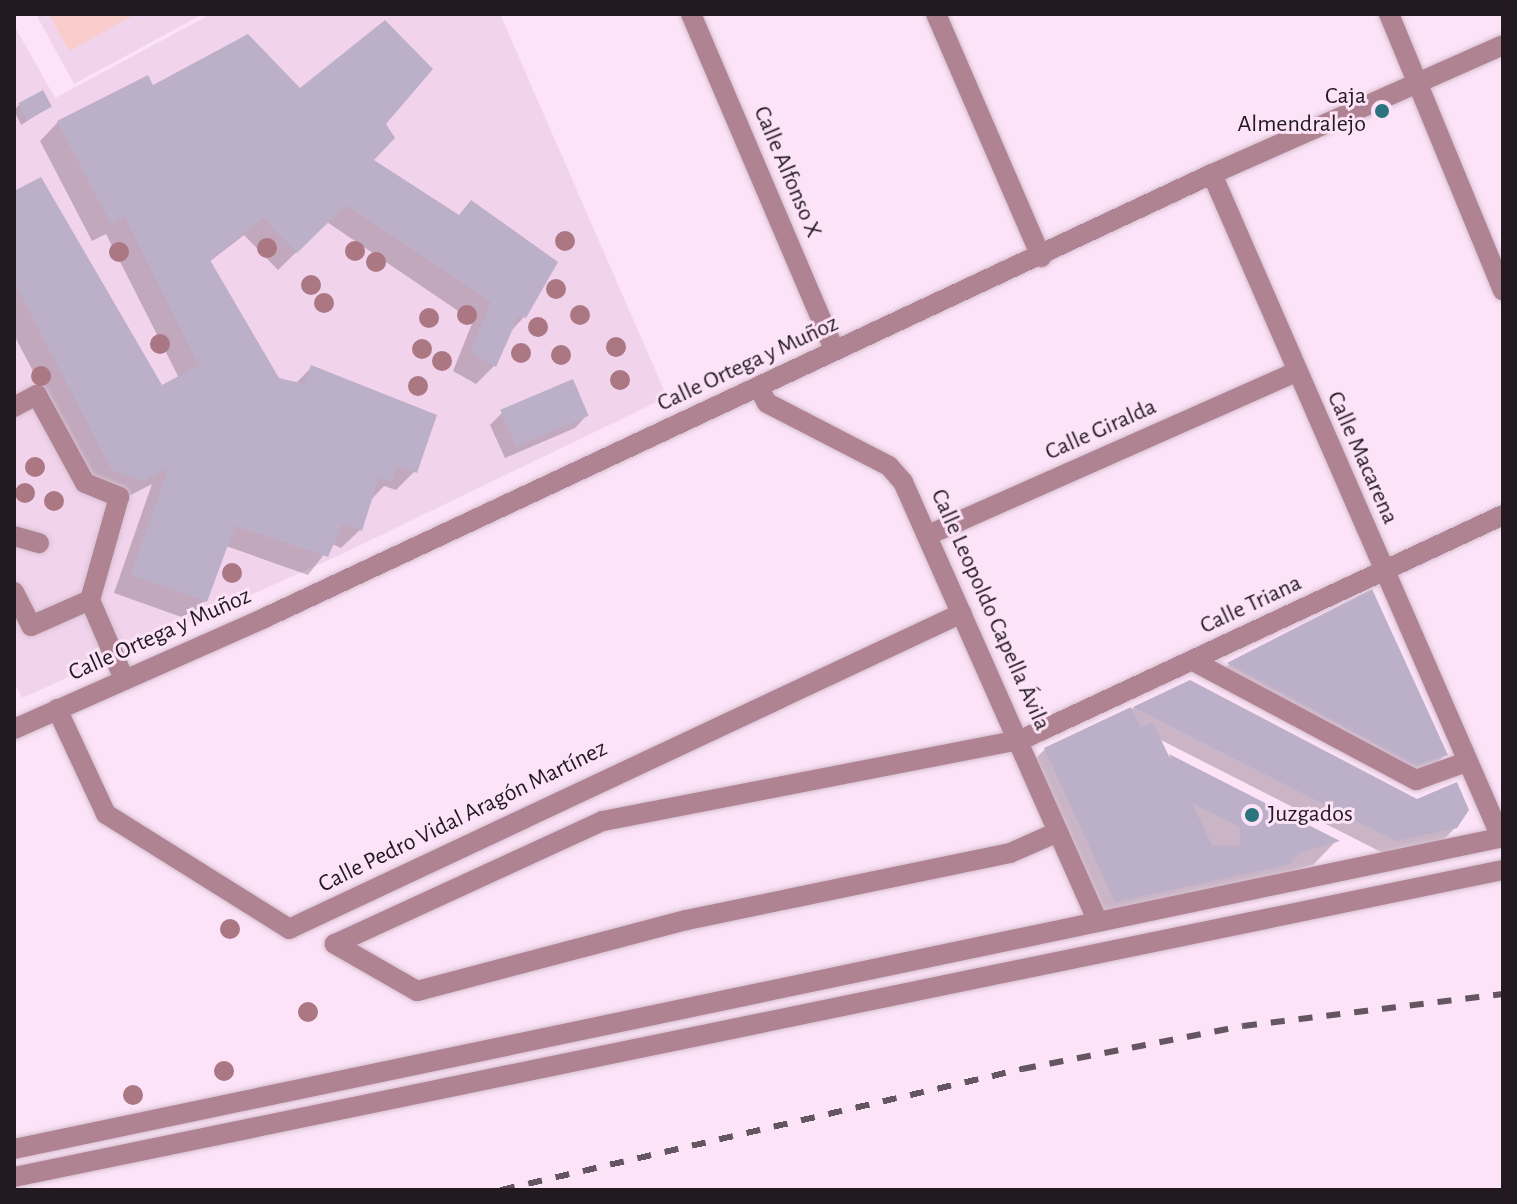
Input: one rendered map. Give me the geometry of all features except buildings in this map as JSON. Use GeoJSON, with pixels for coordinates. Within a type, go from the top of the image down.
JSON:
{"type":"FeatureCollection","features":[{"type":"Feature","properties":{"kind":"street","name":"Calle Alfonso X"},"geometry":{"type":"LineString","coordinates":[[691,14],[835,351]]}},
{"type":"Feature","properties":{"kind":"street"},"geometry":{"type":"LineString","coordinates":[[936,14],[1041,257]]}},
{"type":"Feature","properties":{"kind":"street"},"geometry":{"type":"LineString","coordinates":[[1389,14],[1503,290]]}},
{"type":"Feature","properties":{"kind":"street","name":"Calle Ortega y Muñoz"},"geometry":{"type":"LineString","coordinates":[[14,729],[759,388],[1212,174],[1503,45]]}},
{"type":"Feature","properties":{"kind":"street","name":"Calle Macarena"},"geometry":{"type":"LineString","coordinates":[[1212,174],[1466,762],[1502,837]]}},
{"type":"Feature","properties":{"kind":"street","name":"Calle Giralda"},"geometry":{"type":"LineString","coordinates":[[928,535],[1296,372]]}},
{"type":"Feature","properties":{"kind":"street","name":"Calle Leopoldo Capella Ávila"},"geometry":{"type":"LineString","coordinates":[[759,388],[767,403],[889,466],[928,535],[1021,740],[1098,922]]}},
{"type":"Feature","properties":{"kind":"street"},"geometry":{"type":"LineString","coordinates":[[14,407],[37,395],[85,483],[119,497],[90,600],[124,679]]}},
{"type":"Feature","properties":{"kind":"street","name":"Calle Triana"},"geometry":{"type":"LineString","coordinates":[[1058,832],[1010,853],[686,920],[417,991],[335,944],[603,821],[1021,740],[1503,515]]}},
{"type":"Feature","properties":{"kind":"street"},"geometry":{"type":"LineString","coordinates":[[14,536],[39,543]]}},
{"type":"Feature","properties":{"kind":"street"},"geometry":{"type":"LineString","coordinates":[[14,592],[31,626],[90,600]]}},
{"type":"Feature","properties":{"kind":"street","name":"Calle Pedro Vidal Aragón Martínez"},"geometry":{"type":"LineString","coordinates":[[57,709],[106,814],[289,929],[962,613]]}},
{"type":"Feature","properties":{"kind":"street"},"geometry":{"type":"LineString","coordinates":[[1193,661],[1416,780],[1466,762]]}},
{"type":"Feature","properties":{"kind":"street"},"geometry":{"type":"LineString","coordinates":[[14,1149],[1502,837]]}},
{"type":"Feature","properties":{"kind":"street"},"geometry":{"type":"LineString","coordinates":[[14,1177],[1503,870]]}},
{"type":"Feature","properties":{"kind":"shaded area"},"geometry":{"type":"Polygon","coordinates":[[[36,14],[203,14],[74,84],[36,14]]]}},
{"type":"Feature","properties":{"kind":"shaded area"},"geometry":{"type":"Polygon","coordinates":[[[49,14],[136,14],[69,51],[49,14]]]}},
{"type":"Feature","properties":{"kind":"shaded area"},"geometry":{"type":"Polygon","coordinates":[[[211,14],[500,14],[667,397],[346,552],[22,698],[14,682],[14,25],[55,98],[211,14]]]}},
{"type":"Feature","properties":{"kind":"railway"},"geometry":{"type":"LineString","coordinates":[[501,1190],[1022,1069],[1243,1026],[1503,994]]}},
{"type":"Feature","properties":{"kind":"place","name":"Caja Almendralejo"},"geometry":{"type":"Point","coordinates":[1382,111]}},
{"type":"Feature","properties":{"kind":"place","name":"Juzgados"},"geometry":{"type":"Point","coordinates":[1252,815]}}]}
